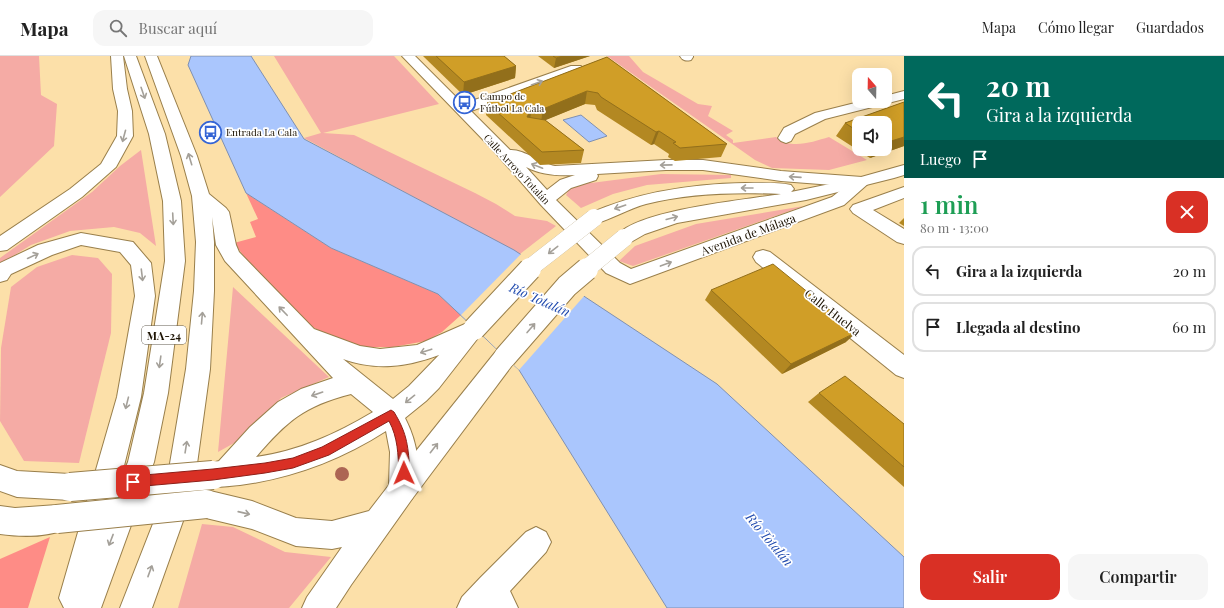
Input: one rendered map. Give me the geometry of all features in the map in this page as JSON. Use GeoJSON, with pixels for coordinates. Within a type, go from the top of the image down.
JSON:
{"type":"FeatureCollection","features":[{"type":"Feature","properties":{"kind":"main road"},"geometry":{"type":"LineString","coordinates":[[0,245],[76,193],[108,167],[125,136],[125,111],[120,89],[117,56]]}},
{"type":"Feature","properties":{"kind":"main road","name":"MA-24"},"geometry":{"type":"LineString","coordinates":[[85,608],[141,462],[156,393],[175,261],[172,201],[157,134],[130,56]]}},
{"type":"Feature","properties":{"kind":"main road","name":"Calle Arroyo Totalán"},"geometry":{"type":"LineString","coordinates":[[408,56],[500,148],[547,201],[613,268],[630,277]]}},
{"type":"Feature","properties":{"kind":"main road","name":"MA-24"},"geometry":{"type":"LineString","coordinates":[[136,608],[179,493],[198,369],[204,292],[205,242],[201,196],[189,156],[152,57]]}},
{"type":"Feature","properties":{"kind":"main road"},"geometry":{"type":"LineString","coordinates":[[461,110],[590,64]]}},
{"type":"Feature","properties":{"kind":"main road"},"geometry":{"type":"LineString","coordinates":[[892,98],[904,95]]}},
{"type":"Feature","properties":{"kind":"main road"},"geometry":{"type":"LineString","coordinates":[[786,138],[789,131],[820,116],[852,108]]}},
{"type":"Feature","properties":{"kind":"main road"},"geometry":{"type":"LineString","coordinates":[[500,148],[540,168],[555,171],[703,165],[732,162],[781,176],[862,182]]}},
{"type":"Feature","properties":{"kind":"main road"},"geometry":{"type":"LineString","coordinates":[[547,201],[552,192],[564,184],[581,178],[630,167]]}},
{"type":"Feature","properties":{"kind":"main road","name":"Avenida de Málaga"},"geometry":{"type":"LineString","coordinates":[[828,191],[904,170]]}},
{"type":"Feature","properties":{"kind":"main road","name":"Avenida de Málaga"},"geometry":{"type":"LineString","coordinates":[[630,277],[838,201],[862,182]]}},
{"type":"Feature","properties":{"kind":"main road"},"geometry":{"type":"LineString","coordinates":[[0,478],[17,484],[70,487],[220,474],[293,463],[325,451],[391,415],[430,382],[474,329],[535,264],[594,218],[648,198],[694,191],[747,188],[828,191]]}},
{"type":"Feature","properties":{"kind":"main road"},"geometry":{"type":"LineString","coordinates":[[318,608],[402,490],[505,357],[567,286],[624,238],[632,232],[672,217],[828,191]]}},
{"type":"Feature","properties":{"kind":"main road"},"geometry":{"type":"LineString","coordinates":[[904,192],[859,209],[904,238]]}},
{"type":"Feature","properties":{"kind":"main road"},"geometry":{"type":"LineString","coordinates":[[201,196],[220,212],[226,245],[232,256],[306,335],[354,383],[377,399],[391,415],[399,430],[403,444],[404,473],[402,490]]}},
{"type":"Feature","properties":{"kind":"main road"},"geometry":{"type":"LineString","coordinates":[[0,275],[4,269],[45,250],[81,239],[126,247],[141,263],[145,296],[129,397],[72,608]]}},
{"type":"Feature","properties":{"kind":"main road","name":"Calle Huelva"},"geometry":{"type":"LineString","coordinates":[[763,257],[904,368]]}},
{"type":"Feature","properties":{"kind":"main road"},"geometry":{"type":"LineString","coordinates":[[306,335],[359,355],[380,358],[417,354],[437,347],[474,329]]}},
{"type":"Feature","properties":{"kind":"main road"},"geometry":{"type":"LineString","coordinates":[[220,474],[271,424],[296,404],[312,396],[354,383]]}},
{"type":"Feature","properties":{"kind":"main road"},"geometry":{"type":"LineString","coordinates":[[0,520],[15,522],[57,519],[206,504],[252,515],[296,532],[332,535],[377,524]]}},
{"type":"Feature","properties":{"kind":"main road"},"geometry":{"type":"LineString","coordinates":[[488,602],[536,542]]}},
{"type":"Feature","properties":{"kind":"shaded area"},"geometry":{"type":"Polygon","coordinates":[[[0,56],[39,56],[41,95],[57,104],[54,146],[0,197],[0,56]]]}},
{"type":"Feature","properties":{"kind":"shaded area"},"geometry":{"type":"Polygon","coordinates":[[[274,56],[394,56],[439,104],[323,133],[354,135],[475,193],[515,216],[547,221],[556,226],[520,254],[304,138],[321,133],[274,56]]]}},
{"type":"Feature","properties":{"kind":"shaded area"},"geometry":{"type":"Polygon","coordinates":[[[607,56],[629,56],[643,72],[698,104],[712,106],[708,116],[733,131],[726,135],[733,140],[733,143],[776,137],[788,143],[802,144],[829,137],[852,151],[852,156],[860,156],[867,160],[829,170],[772,168],[755,160],[607,56]]]}},
{"type":"Feature","properties":{"kind":"shaded area"},"geometry":{"type":"Polygon","coordinates":[[[141,150],[156,246],[140,233],[114,227],[70,231],[31,245],[0,264],[0,258],[92,192],[120,166],[141,150]]]}},
{"type":"Feature","properties":{"kind":"shaded area"},"geometry":{"type":"Polygon","coordinates":[[[661,174],[731,175],[731,178],[647,185],[613,194],[581,208],[566,195],[571,186],[582,183],[661,174]]]}},
{"type":"Feature","properties":{"kind":"shaded area"},"geometry":{"type":"Polygon","coordinates":[[[246,193],[331,248],[438,294],[461,315],[442,332],[426,341],[393,347],[350,347],[307,324],[260,278],[234,243],[256,237],[250,222],[258,219],[246,193]]]}},
{"type":"Feature","properties":{"kind":"shaded area"},"geometry":{"type":"Polygon","coordinates":[[[804,206],[633,266],[619,261],[635,246],[696,224],[804,206]]]}},
{"type":"Feature","properties":{"kind":"shaded area"},"geometry":{"type":"Polygon","coordinates":[[[72,255],[98,258],[112,274],[111,333],[79,463],[24,461],[0,421],[1,348],[11,287],[37,267],[72,255]]]}},
{"type":"Feature","properties":{"kind":"shaded area"},"geometry":{"type":"Polygon","coordinates":[[[233,287],[329,377],[281,398],[262,421],[236,442],[218,452],[233,287]]]}},
{"type":"Feature","properties":{"kind":"shaded area"},"geometry":{"type":"Polygon","coordinates":[[[202,524],[233,527],[285,552],[331,557],[289,608],[178,608],[202,524]]]}},
{"type":"Feature","properties":{"kind":"shaded area"},"geometry":{"type":"Polygon","coordinates":[[[50,537],[28,608],[0,608],[0,559],[50,537]]]}},
{"type":"Feature","properties":{"kind":"water","name":"Río Totalán"},"geometry":{"type":"Polygon","coordinates":[[[191,56],[251,56],[304,139],[514,250],[717,384],[904,557],[904,608],[667,608],[519,370],[438,294],[331,248],[246,193],[188,65],[191,56]]]}},
{"type":"Feature","properties":{"kind":"water"},"geometry":{"type":"Polygon","coordinates":[[[581,115],[607,136],[589,142],[563,120],[581,115]]]}},
{"type":"Feature","properties":{"kind":"pier"},"geometry":{"type":"Polygon","coordinates":[[[522,253],[585,295],[519,370],[461,315],[522,253]]]}},
{"type":"Feature","properties":{"kind":"building"},"geometry":{"type":"Polygon","coordinates":[[[436,56],[504,56],[516,66],[464,82],[436,56]]]}},
{"type":"Feature","properties":{"kind":"building"},"geometry":{"type":"Polygon","coordinates":[[[607,57],[727,144],[680,148],[673,143],[676,142],[659,131],[656,132],[601,97],[598,93],[587,91],[543,109],[532,107],[527,117],[545,120],[584,150],[542,152],[487,103],[607,57]]]}},
{"type":"Feature","properties":{"kind":"building"},"geometry":{"type":"Polygon","coordinates":[[[904,102],[904,137],[892,141],[892,116],[865,116],[887,108],[892,108],[892,106],[904,102]]]}},
{"type":"Feature","properties":{"kind":"building"},"geometry":{"type":"Polygon","coordinates":[[[852,121],[852,128],[845,123],[852,121]]]}},
{"type":"Feature","properties":{"kind":"building"},"geometry":{"type":"Polygon","coordinates":[[[773,264],[857,332],[791,364],[711,290],[773,264]]]}},
{"type":"Feature","properties":{"kind":"building"},"geometry":{"type":"Polygon","coordinates":[[[845,376],[904,424],[904,467],[819,393],[845,376]]]}},
{"type":"Feature","properties":{"kind":"place","name":"Campo de Fútbol La Cala"},"geometry":{"type":"Point","coordinates":[465,102]}},
{"type":"Feature","properties":{"kind":"place","name":"Entrada La Cala"},"geometry":{"type":"Point","coordinates":[211,132]}},
{"type":"Feature","properties":{"kind":"route"},"geometry":{"type":"LineString","coordinates":[[133,482],[213,475],[293,463],[325,451],[391,415],[399,430],[403,444],[405,457],[404,473]]}}]}
